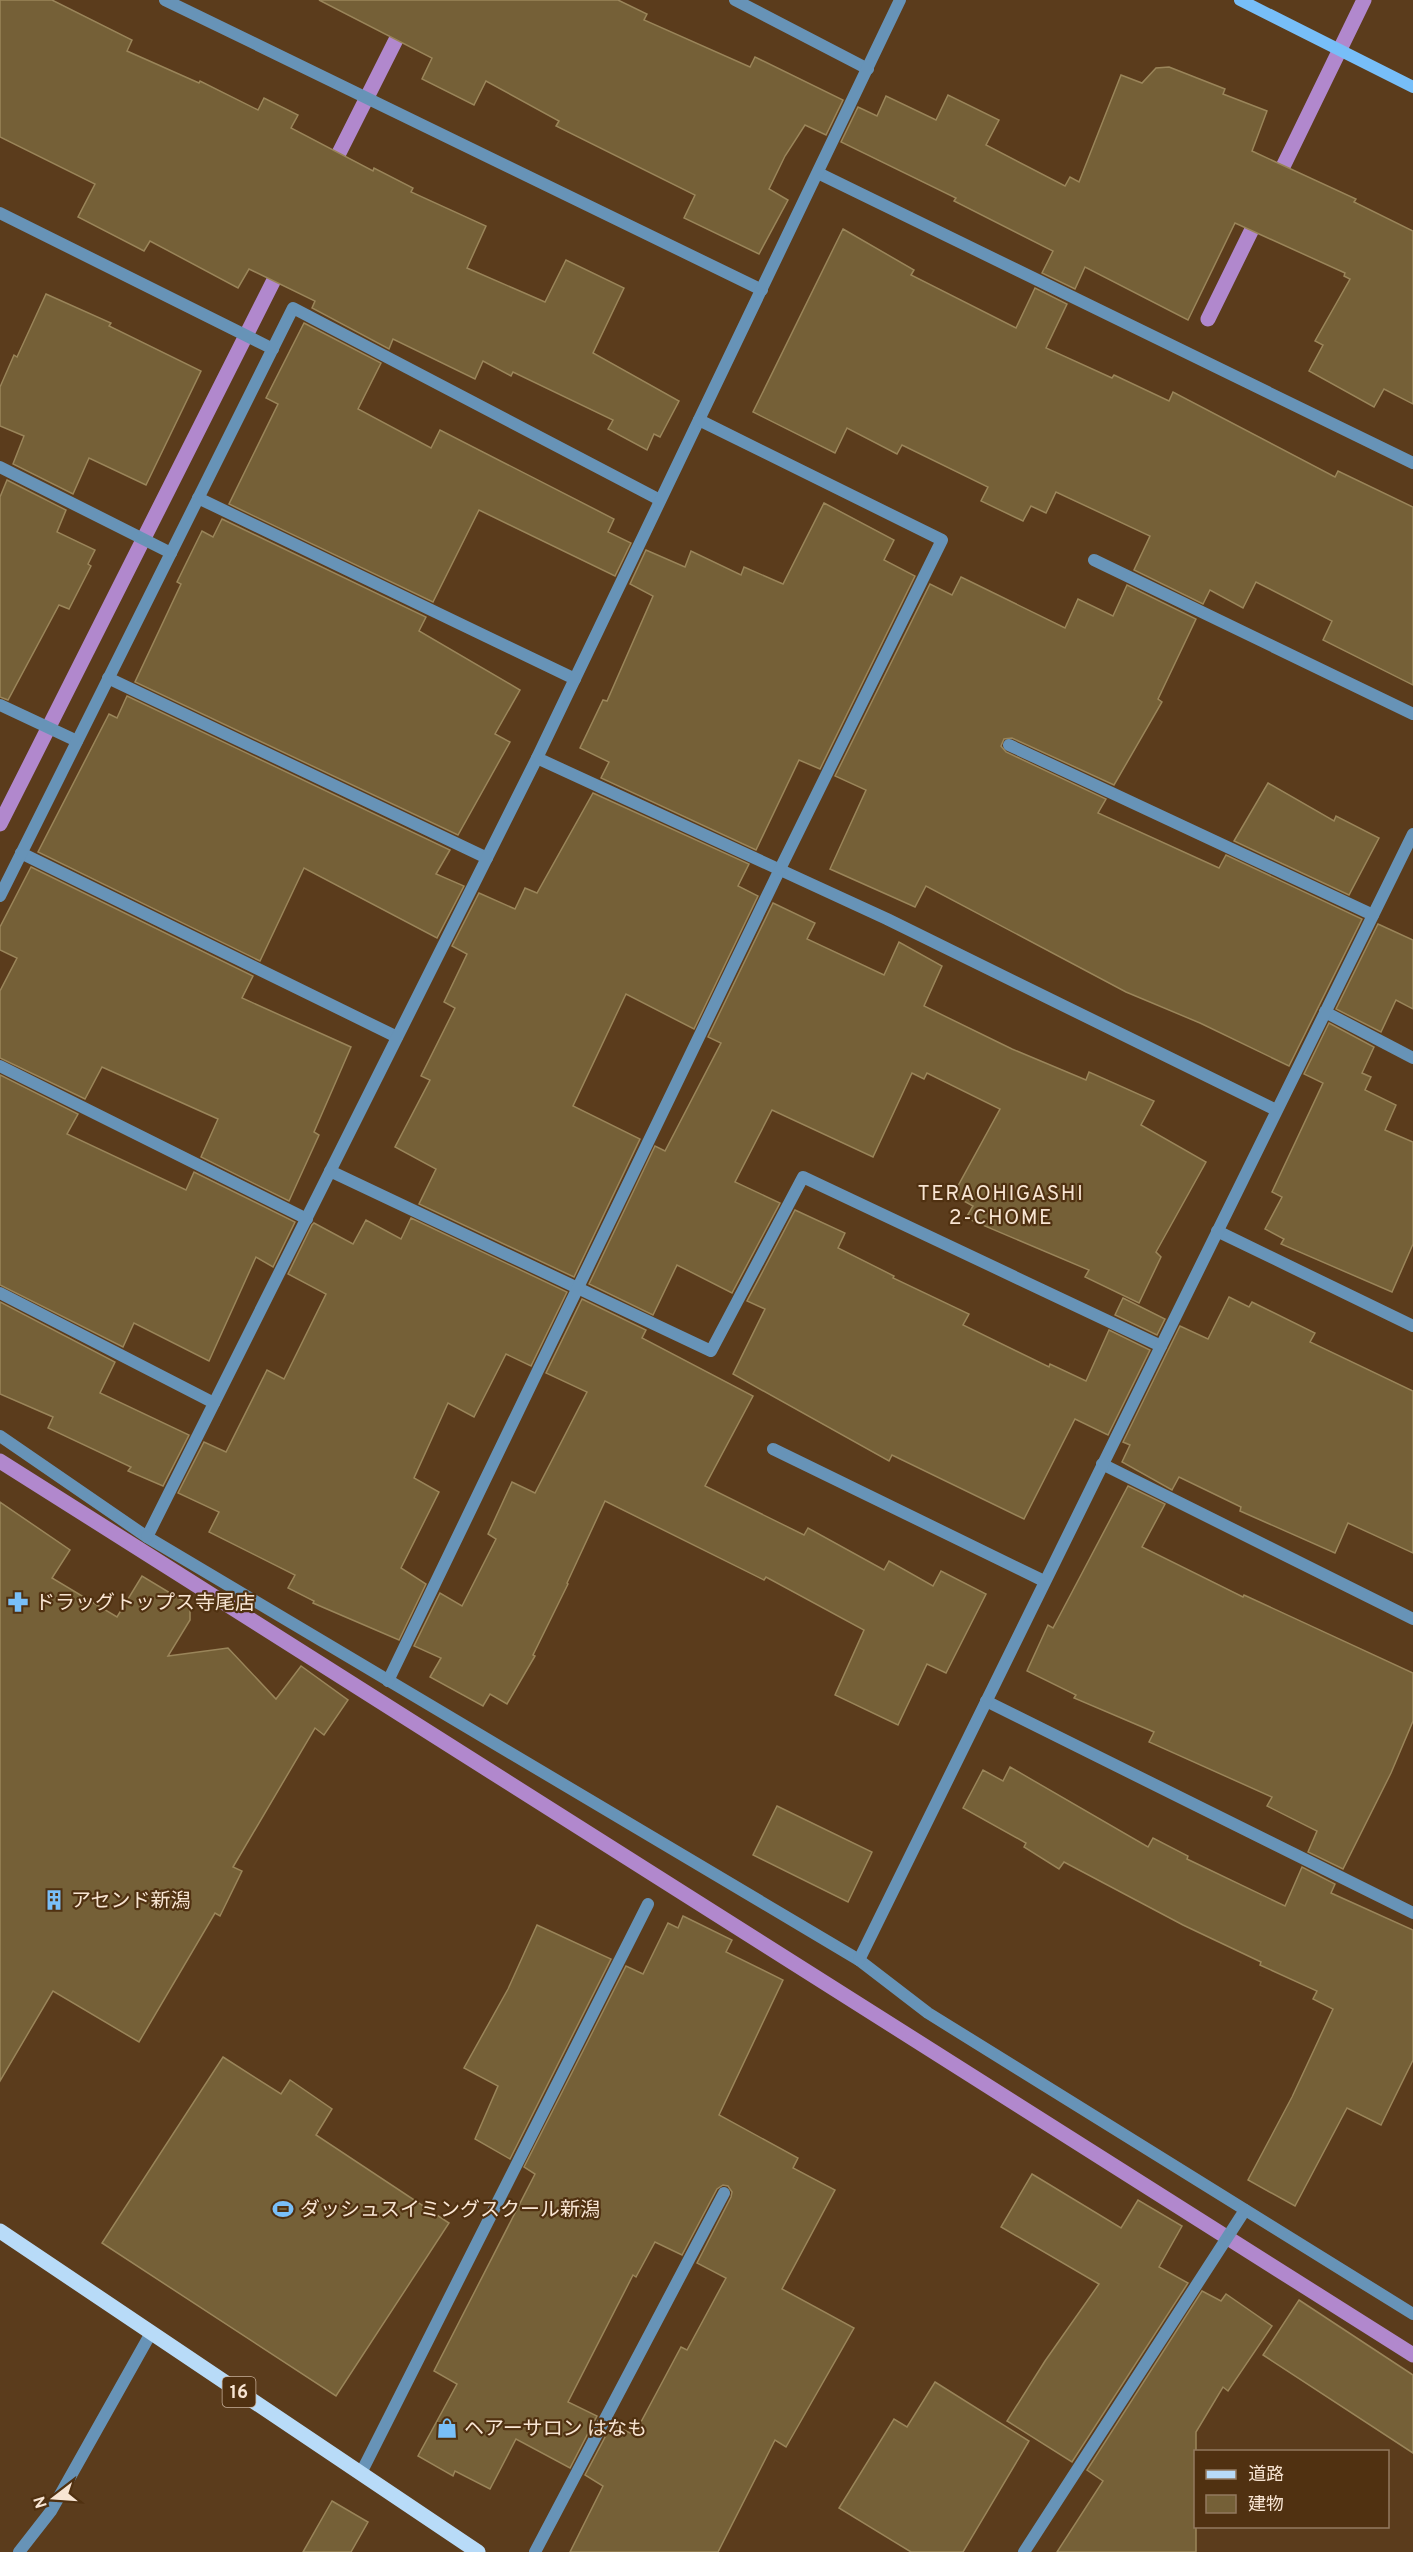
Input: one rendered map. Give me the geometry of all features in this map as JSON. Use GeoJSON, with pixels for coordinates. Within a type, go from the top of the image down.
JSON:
{"type":"FeatureCollection","features":[{"type":"Feature","properties":{"kind":"main road","name":"16"},"geometry":{"type":"LineString","coordinates":[[0,2230],[478,2552]]}},
{"type":"Feature","properties":{"kind":"street"},"geometry":{"type":"LineString","coordinates":[[165,0],[762,290]]}},
{"type":"Feature","properties":{"kind":"street"},"geometry":{"type":"LineString","coordinates":[[735,0],[868,69]]}},
{"type":"Feature","properties":{"kind":"street"},"geometry":{"type":"LineString","coordinates":[[147,1537],[537,758],[900,0]]}},
{"type":"Feature","properties":{"kind":"street"},"geometry":{"type":"LineString","coordinates":[[1240,0],[1413,87]]}},
{"type":"Feature","properties":{"kind":"street"},"geometry":{"type":"LineString","coordinates":[[818,173],[1413,463]]}},
{"type":"Feature","properties":{"kind":"street"},"geometry":{"type":"LineString","coordinates":[[0,213],[273,349]]}},
{"type":"Feature","properties":{"kind":"street"},"geometry":{"type":"LineString","coordinates":[[0,896],[293,308],[660,500]]}},
{"type":"Feature","properties":{"kind":"street"},"geometry":{"type":"LineString","coordinates":[[388,1681],[780,869],[942,540],[699,420]]}},
{"type":"Feature","properties":{"kind":"street"},"geometry":{"type":"LineString","coordinates":[[0,467],[171,553]]}},
{"type":"Feature","properties":{"kind":"street"},"geometry":{"type":"LineString","coordinates":[[198,498],[574,679]]}},
{"type":"Feature","properties":{"kind":"street"},"geometry":{"type":"LineString","coordinates":[[1094,560],[1413,714]]}},
{"type":"Feature","properties":{"kind":"street"},"geometry":{"type":"LineString","coordinates":[[108,678],[486,858]]}},
{"type":"Feature","properties":{"kind":"street"},"geometry":{"type":"LineString","coordinates":[[0,705],[77,741]]}},
{"type":"Feature","properties":{"kind":"street"},"geometry":{"type":"LineString","coordinates":[[1009,746],[1373,915]]}},
{"type":"Feature","properties":{"kind":"street"},"geometry":{"type":"LineString","coordinates":[[537,758],[780,869],[1276,1110]]}},
{"type":"Feature","properties":{"kind":"street"},"geometry":{"type":"LineString","coordinates":[[859,1960],[1413,834]]}},
{"type":"Feature","properties":{"kind":"street"},"geometry":{"type":"LineString","coordinates":[[21,853],[397,1037]]}},
{"type":"Feature","properties":{"kind":"street"},"geometry":{"type":"LineString","coordinates":[[1325,1012],[1413,1058]]}},
{"type":"Feature","properties":{"kind":"street"},"geometry":{"type":"LineString","coordinates":[[0,1066],[306,1219]]}},
{"type":"Feature","properties":{"kind":"street"},"geometry":{"type":"LineString","coordinates":[[330,1171],[711,1351],[803,1177],[1161,1346]]}},
{"type":"Feature","properties":{"kind":"street"},"geometry":{"type":"LineString","coordinates":[[1217,1232],[1413,1326]]}},
{"type":"Feature","properties":{"kind":"street"},"geometry":{"type":"LineString","coordinates":[[0,1293],[214,1403]]}},
{"type":"Feature","properties":{"kind":"street"},"geometry":{"type":"LineString","coordinates":[[0,1436],[147,1537],[859,1960],[928,2013],[1413,2314]]}},
{"type":"Feature","properties":{"kind":"street"},"geometry":{"type":"LineString","coordinates":[[773,1449],[1044,1581]]}},
{"type":"Feature","properties":{"kind":"street"},"geometry":{"type":"LineString","coordinates":[[1102,1464],[1413,1619]]}},
{"type":"Feature","properties":{"kind":"street"},"geometry":{"type":"LineString","coordinates":[[986,1701],[1413,1913]]}},
{"type":"Feature","properties":{"kind":"street"},"geometry":{"type":"LineString","coordinates":[[361,2473],[648,1904]]}},
{"type":"Feature","properties":{"kind":"street"},"geometry":{"type":"LineString","coordinates":[[536,2552],[724,2193]]}},
{"type":"Feature","properties":{"kind":"street"},"geometry":{"type":"LineString","coordinates":[[1024,2552],[1245,2210]]}},
{"type":"Feature","properties":{"kind":"street"},"geometry":{"type":"LineString","coordinates":[[19,2552],[51,2511],[151,2333]]}},
{"type":"Feature","properties":{"kind":"building"},"geometry":{"type":"Polygon","coordinates":[[[0,0],[52,0],[132,40],[127,51],[199,83],[200,81],[258,110],[264,98],[298,115],[291,128],[373,171],[374,168],[413,188],[411,192],[486,226],[467,268],[545,302],[566,260],[624,288],[593,353],[679,401],[660,437],[654,434],[647,450],[608,429],[613,420],[513,372],[511,376],[483,361],[475,379],[393,339],[389,349],[312,308],[315,301],[249,269],[238,288],[150,241],[144,251],[78,217],[95,184],[0,137],[0,0]]]}},
{"type":"Feature","properties":{"kind":"building"},"geometry":{"type":"Polygon","coordinates":[[[319,0],[618,0],[647,14],[644,20],[750,67],[755,57],[843,100],[826,135],[805,125],[785,156],[769,189],[788,200],[759,254],[684,218],[695,195],[556,126],[559,121],[486,81],[474,105],[422,79],[432,58],[319,0]]]}},
{"type":"Feature","properties":{"kind":"building"},"geometry":{"type":"Polygon","coordinates":[[[1169,67],[1225,89],[1223,94],[1267,111],[1252,151],[1356,199],[1354,202],[1413,231],[1413,404],[1384,389],[1374,407],[1309,371],[1323,345],[1315,341],[1350,279],[1344,276],[1345,273],[1235,223],[1188,320],[1085,267],[1075,289],[1042,273],[1053,251],[954,201],[956,198],[841,142],[858,107],[877,116],[886,96],[936,120],[948,95],[999,120],[986,145],[1065,186],[1070,177],[1079,182],[1121,75],[1142,83],[1156,68],[1169,67]]]}},
{"type":"Feature","properties":{"kind":"building"},"geometry":{"type":"Polygon","coordinates":[[[843,229],[914,270],[911,275],[1016,328],[1035,288],[1067,304],[1046,348],[1112,378],[1114,375],[1169,401],[1173,392],[1335,477],[1338,471],[1413,507],[1413,685],[1323,640],[1332,621],[1256,582],[1243,608],[1210,590],[1203,604],[1134,570],[1150,536],[1056,492],[1046,513],[1031,506],[1023,521],[981,501],[988,487],[902,445],[897,454],[847,428],[835,453],[753,412],[843,229]]]}},
{"type":"Feature","properties":{"kind":"building"},"geometry":{"type":"Polygon","coordinates":[[[46,294],[111,323],[109,326],[201,371],[146,485],[89,458],[73,494],[13,464],[24,436],[0,426],[0,387],[14,355],[17,357],[46,294]]]}},
{"type":"Feature","properties":{"kind":"building"},"geometry":{"type":"Polygon","coordinates":[[[304,323],[381,363],[358,409],[431,448],[440,430],[614,519],[608,532],[631,543],[615,576],[479,510],[433,602],[229,504],[278,404],[266,398],[304,323]]]}},
{"type":"Feature","properties":{"kind":"building"},"geometry":{"type":"Polygon","coordinates":[[[7,480],[66,510],[57,532],[95,550],[88,564],[91,566],[69,609],[59,605],[8,700],[0,697],[0,497],[7,480]]]}},
{"type":"Feature","properties":{"kind":"building"},"geometry":{"type":"Polygon","coordinates":[[[824,503],[894,540],[884,560],[915,576],[820,769],[799,760],[756,850],[601,778],[609,762],[580,748],[603,700],[607,701],[653,596],[630,584],[646,550],[685,567],[691,551],[741,575],[744,567],[783,584],[824,503]]]}},
{"type":"Feature","properties":{"kind":"building"},"geometry":{"type":"Polygon","coordinates":[[[222,519],[426,617],[419,631],[520,690],[495,734],[510,742],[458,835],[135,682],[181,584],[177,582],[202,531],[213,537],[222,519]]]}},
{"type":"Feature","properties":{"kind":"building"},"geometry":{"type":"Polygon","coordinates":[[[961,577],[1065,628],[1078,599],[1113,616],[1127,585],[1196,619],[1158,699],[1162,702],[1114,785],[1012,738],[1004,739],[1001,746],[1006,752],[1106,799],[1098,813],[1219,868],[1226,855],[1362,919],[1289,1066],[1200,1023],[1126,992],[926,886],[915,907],[830,869],[866,790],[835,776],[930,584],[952,595],[961,577]]]}},
{"type":"Feature","properties":{"kind":"building"},"geometry":{"type":"Polygon","coordinates":[[[127,696],[450,850],[436,874],[464,886],[437,938],[304,868],[260,961],[38,852],[109,714],[117,718],[127,696]]]}},
{"type":"Feature","properties":{"kind":"building"},"geometry":{"type":"Polygon","coordinates":[[[1268,783],[1334,821],[1336,816],[1379,838],[1349,895],[1234,841],[1268,783]]]}},
{"type":"Feature","properties":{"kind":"building"},"geometry":{"type":"Polygon","coordinates":[[[593,793],[749,864],[738,886],[758,896],[694,1029],[626,994],[573,1106],[640,1139],[574,1277],[419,1204],[436,1169],[395,1147],[430,1080],[421,1076],[455,1008],[444,1002],[467,954],[452,946],[479,893],[515,909],[525,888],[537,893],[593,793]]]}},
{"type":"Feature","properties":{"kind":"building"},"geometry":{"type":"Polygon","coordinates":[[[31,867],[253,976],[242,998],[351,1047],[314,1132],[319,1135],[289,1201],[201,1157],[218,1119],[102,1067],[85,1099],[0,1058],[0,991],[17,958],[0,950],[0,927],[31,867]]]}},
{"type":"Feature","properties":{"kind":"building"},"geometry":{"type":"Polygon","coordinates":[[[773,903],[815,923],[807,939],[884,975],[899,942],[942,966],[924,1006],[1012,1049],[1086,1080],[1089,1072],[1154,1101],[1141,1125],[1206,1162],[1156,1252],[1161,1257],[1139,1303],[1085,1277],[1089,1270],[966,1218],[973,1206],[953,1195],[1000,1109],[927,1073],[924,1079],[912,1073],[873,1157],[772,1110],[735,1182],[780,1203],[732,1293],[677,1265],[653,1315],[589,1284],[655,1146],[665,1151],[721,1043],[708,1037],[773,903]]]}},
{"type":"Feature","properties":{"kind":"building"},"geometry":{"type":"Polygon","coordinates":[[[1378,924],[1413,940],[1413,1009],[1396,1000],[1381,1032],[1336,1009],[1378,924]]]}},
{"type":"Feature","properties":{"kind":"building"},"geometry":{"type":"Polygon","coordinates":[[[1329,1023],[1374,1047],[1362,1073],[1371,1077],[1365,1090],[1396,1105],[1385,1130],[1413,1142],[1413,1244],[1392,1292],[1281,1244],[1284,1239],[1265,1229],[1282,1197],[1272,1192],[1323,1083],[1304,1074],[1329,1023]]]}},
{"type":"Feature","properties":{"kind":"building"},"geometry":{"type":"Polygon","coordinates":[[[0,1075],[78,1114],[67,1134],[186,1190],[194,1172],[295,1222],[273,1267],[256,1257],[209,1361],[134,1323],[123,1347],[0,1285],[0,1075]]]}},
{"type":"Feature","properties":{"kind":"building"},"geometry":{"type":"Polygon","coordinates":[[[795,1210],[845,1233],[838,1248],[894,1276],[893,1278],[969,1314],[963,1325],[1049,1367],[1050,1364],[1086,1381],[1109,1330],[1150,1350],[1108,1435],[1075,1419],[1024,1519],[892,1455],[889,1461],[733,1374],[765,1309],[747,1301],[795,1210]]]}},
{"type":"Feature","properties":{"kind":"building"},"geometry":{"type":"Polygon","coordinates":[[[411,1218],[567,1292],[531,1366],[506,1354],[474,1417],[448,1403],[414,1478],[439,1492],[401,1568],[426,1584],[399,1640],[313,1603],[314,1601],[288,1588],[295,1575],[209,1532],[219,1512],[178,1493],[204,1442],[226,1452],[267,1370],[284,1379],[326,1294],[288,1274],[312,1225],[314,1223],[353,1244],[366,1220],[401,1239],[411,1218]]]}},
{"type":"Feature","properties":{"kind":"building"},"geometry":{"type":"Polygon","coordinates":[[[1229,1297],[1249,1307],[1252,1302],[1315,1333],[1310,1342],[1413,1391],[1413,1553],[1348,1523],[1335,1553],[1240,1511],[1241,1507],[1179,1477],[1172,1490],[1122,1462],[1130,1445],[1123,1442],[1180,1326],[1208,1339],[1229,1297]]]}},
{"type":"Feature","properties":{"kind":"building"},"geometry":{"type":"Polygon","coordinates":[[[1123,1298],[1165,1319],[1157,1335],[1115,1315],[1123,1298]]]}},
{"type":"Feature","properties":{"kind":"building"},"geometry":{"type":"Polygon","coordinates":[[[582,1299],[646,1330],[642,1338],[753,1396],[705,1486],[804,1535],[808,1528],[884,1570],[889,1561],[933,1586],[941,1571],[986,1594],[946,1673],[927,1664],[898,1725],[835,1695],[864,1630],[766,1577],[764,1580],[605,1501],[533,1655],[535,1656],[507,1704],[490,1694],[483,1706],[430,1677],[441,1658],[414,1646],[440,1593],[462,1606],[496,1539],[488,1534],[512,1482],[535,1493],[587,1392],[546,1373],[582,1299]]]}},
{"type":"Feature","properties":{"kind":"building"},"geometry":{"type":"Polygon","coordinates":[[[0,1302],[115,1362],[100,1393],[189,1435],[163,1486],[128,1471],[131,1467],[48,1428],[53,1417],[0,1394],[0,1302]]]}},
{"type":"Feature","properties":{"kind":"building"},"geometry":{"type":"Polygon","coordinates":[[[1128,1486],[1165,1504],[1142,1547],[1243,1597],[1244,1595],[1413,1673],[1413,1721],[1391,1773],[1343,1869],[1308,1852],[1317,1831],[1267,1806],[1272,1797],[1149,1742],[1154,1732],[1074,1698],[1076,1695],[1027,1671],[1048,1625],[1053,1628],[1128,1486]]]}},
{"type":"Feature","properties":{"kind":"building"},"geometry":{"type":"Polygon","coordinates":[[[0,1502],[70,1550],[52,1578],[117,1617],[142,1576],[190,1605],[190,1620],[168,1656],[228,1648],[276,1699],[301,1666],[348,1700],[324,1735],[315,1728],[233,1867],[242,1871],[220,1916],[215,1913],[139,2042],[53,1991],[0,2081],[0,1502]]]}},
{"type":"Feature","properties":{"kind":"building"},"geometry":{"type":"Polygon","coordinates":[[[1010,1767],[1148,1847],[1153,1838],[1188,1856],[1187,1859],[1285,1906],[1302,1867],[1335,1884],[1331,1893],[1413,1930],[1413,2060],[1381,2125],[1347,2108],[1295,2206],[1248,2180],[1292,2097],[1333,2009],[1313,1999],[1317,1991],[1260,1965],[1261,1962],[1183,1925],[1064,1862],[1059,1869],[1024,1847],[1026,1843],[963,1808],[983,1770],[1003,1781],[1010,1767]]]}},
{"type":"Feature","properties":{"kind":"building"},"geometry":{"type":"Polygon","coordinates":[[[777,1806],[872,1852],[848,1902],[753,1855],[777,1806]]]}},
{"type":"Feature","properties":{"kind":"building"},"geometry":{"type":"Polygon","coordinates":[[[683,1916],[732,1940],[726,1952],[783,1980],[719,2115],[798,2158],[793,2168],[835,2190],[782,2289],[854,2328],[786,2447],[775,2440],[718,2552],[570,2552],[603,2486],[585,2475],[612,2424],[634,2435],[681,2347],[687,2350],[726,2278],[697,2263],[731,2197],[732,2192],[728,2186],[723,2185],[717,2189],[682,2255],[655,2242],[636,2277],[633,2275],[568,2402],[597,2416],[570,2468],[516,2439],[490,2489],[455,2471],[453,2476],[418,2456],[457,2384],[434,2371],[535,2174],[524,2167],[626,1966],[643,1974],[668,1923],[678,1928],[683,1916]]]}},
{"type":"Feature","properties":{"kind":"building"},"geometry":{"type":"Polygon","coordinates":[[[537,1925],[611,1959],[510,2159],[475,2139],[498,2086],[464,2068],[508,1989],[537,1925]]]}},
{"type":"Feature","properties":{"kind":"building"},"geometry":{"type":"Polygon","coordinates":[[[223,2057],[281,2094],[290,2080],[332,2109],[316,2135],[449,2223],[336,2396],[102,2243],[223,2057]]]}},
{"type":"Feature","properties":{"kind":"building"},"geometry":{"type":"Polygon","coordinates":[[[1032,2174],[1121,2228],[1138,2200],[1182,2226],[1159,2267],[1188,2283],[1072,2462],[1007,2421],[1045,2361],[1099,2284],[1001,2227],[1032,2174]]]}},
{"type":"Feature","properties":{"kind":"building"},"geometry":{"type":"Polygon","coordinates":[[[1202,2291],[1221,2301],[1226,2294],[1272,2326],[1228,2391],[1223,2387],[1196,2432],[1194,2528],[1196,2528],[1196,2552],[1057,2552],[1103,2481],[1087,2470],[1202,2291]]]}},
{"type":"Feature","properties":{"kind":"building"},"geometry":{"type":"Polygon","coordinates":[[[1299,2300],[1413,2375],[1413,2453],[1263,2355],[1299,2300]]]}},
{"type":"Feature","properties":{"kind":"building"},"geometry":{"type":"Polygon","coordinates":[[[935,2382],[1029,2441],[963,2552],[911,2552],[839,2508],[894,2419],[907,2427],[935,2382]]]}},
{"type":"Feature","properties":{"kind":"building"},"geometry":{"type":"Polygon","coordinates":[[[332,2501],[368,2522],[351,2552],[303,2552],[332,2501]]]}},
{"type":"Feature","properties":{"kind":"waterway"},"geometry":{"type":"LineString","coordinates":[[330,171],[416,0]]}},
{"type":"Feature","properties":{"kind":"waterway"},"geometry":{"type":"LineString","coordinates":[[1275,183],[1364,0]]}},
{"type":"Feature","properties":{"kind":"waterway"},"geometry":{"type":"LineString","coordinates":[[1208,319],[1260,213]]}},
{"type":"Feature","properties":{"kind":"waterway"},"geometry":{"type":"LineString","coordinates":[[0,824],[282,264]]}},
{"type":"Feature","properties":{"kind":"waterway"},"geometry":{"type":"LineString","coordinates":[[0,1461],[1413,2355]]}},
{"type":"Feature","properties":{"kind":"place","name":"ドラッグトップス寺尾店"},"geometry":{"type":"Point","coordinates":[18,1602]}},
{"type":"Feature","properties":{"kind":"place","name":"アセンド新潟"},"geometry":{"type":"Point","coordinates":[54,1900]}},
{"type":"Feature","properties":{"kind":"place","name":"ダッシュスイミングスクール新潟"},"geometry":{"type":"Point","coordinates":[283,2209]}},
{"type":"Feature","properties":{"kind":"place","name":"ヘアーサロン はなも"},"geometry":{"type":"Point","coordinates":[447,2428]}},
{"type":"Feature","properties":{"kind":"district","name":"TERAOHIGASHI 2-CHOME"},"geometry":{"type":"Point","coordinates":[1001,1205]}}]}
